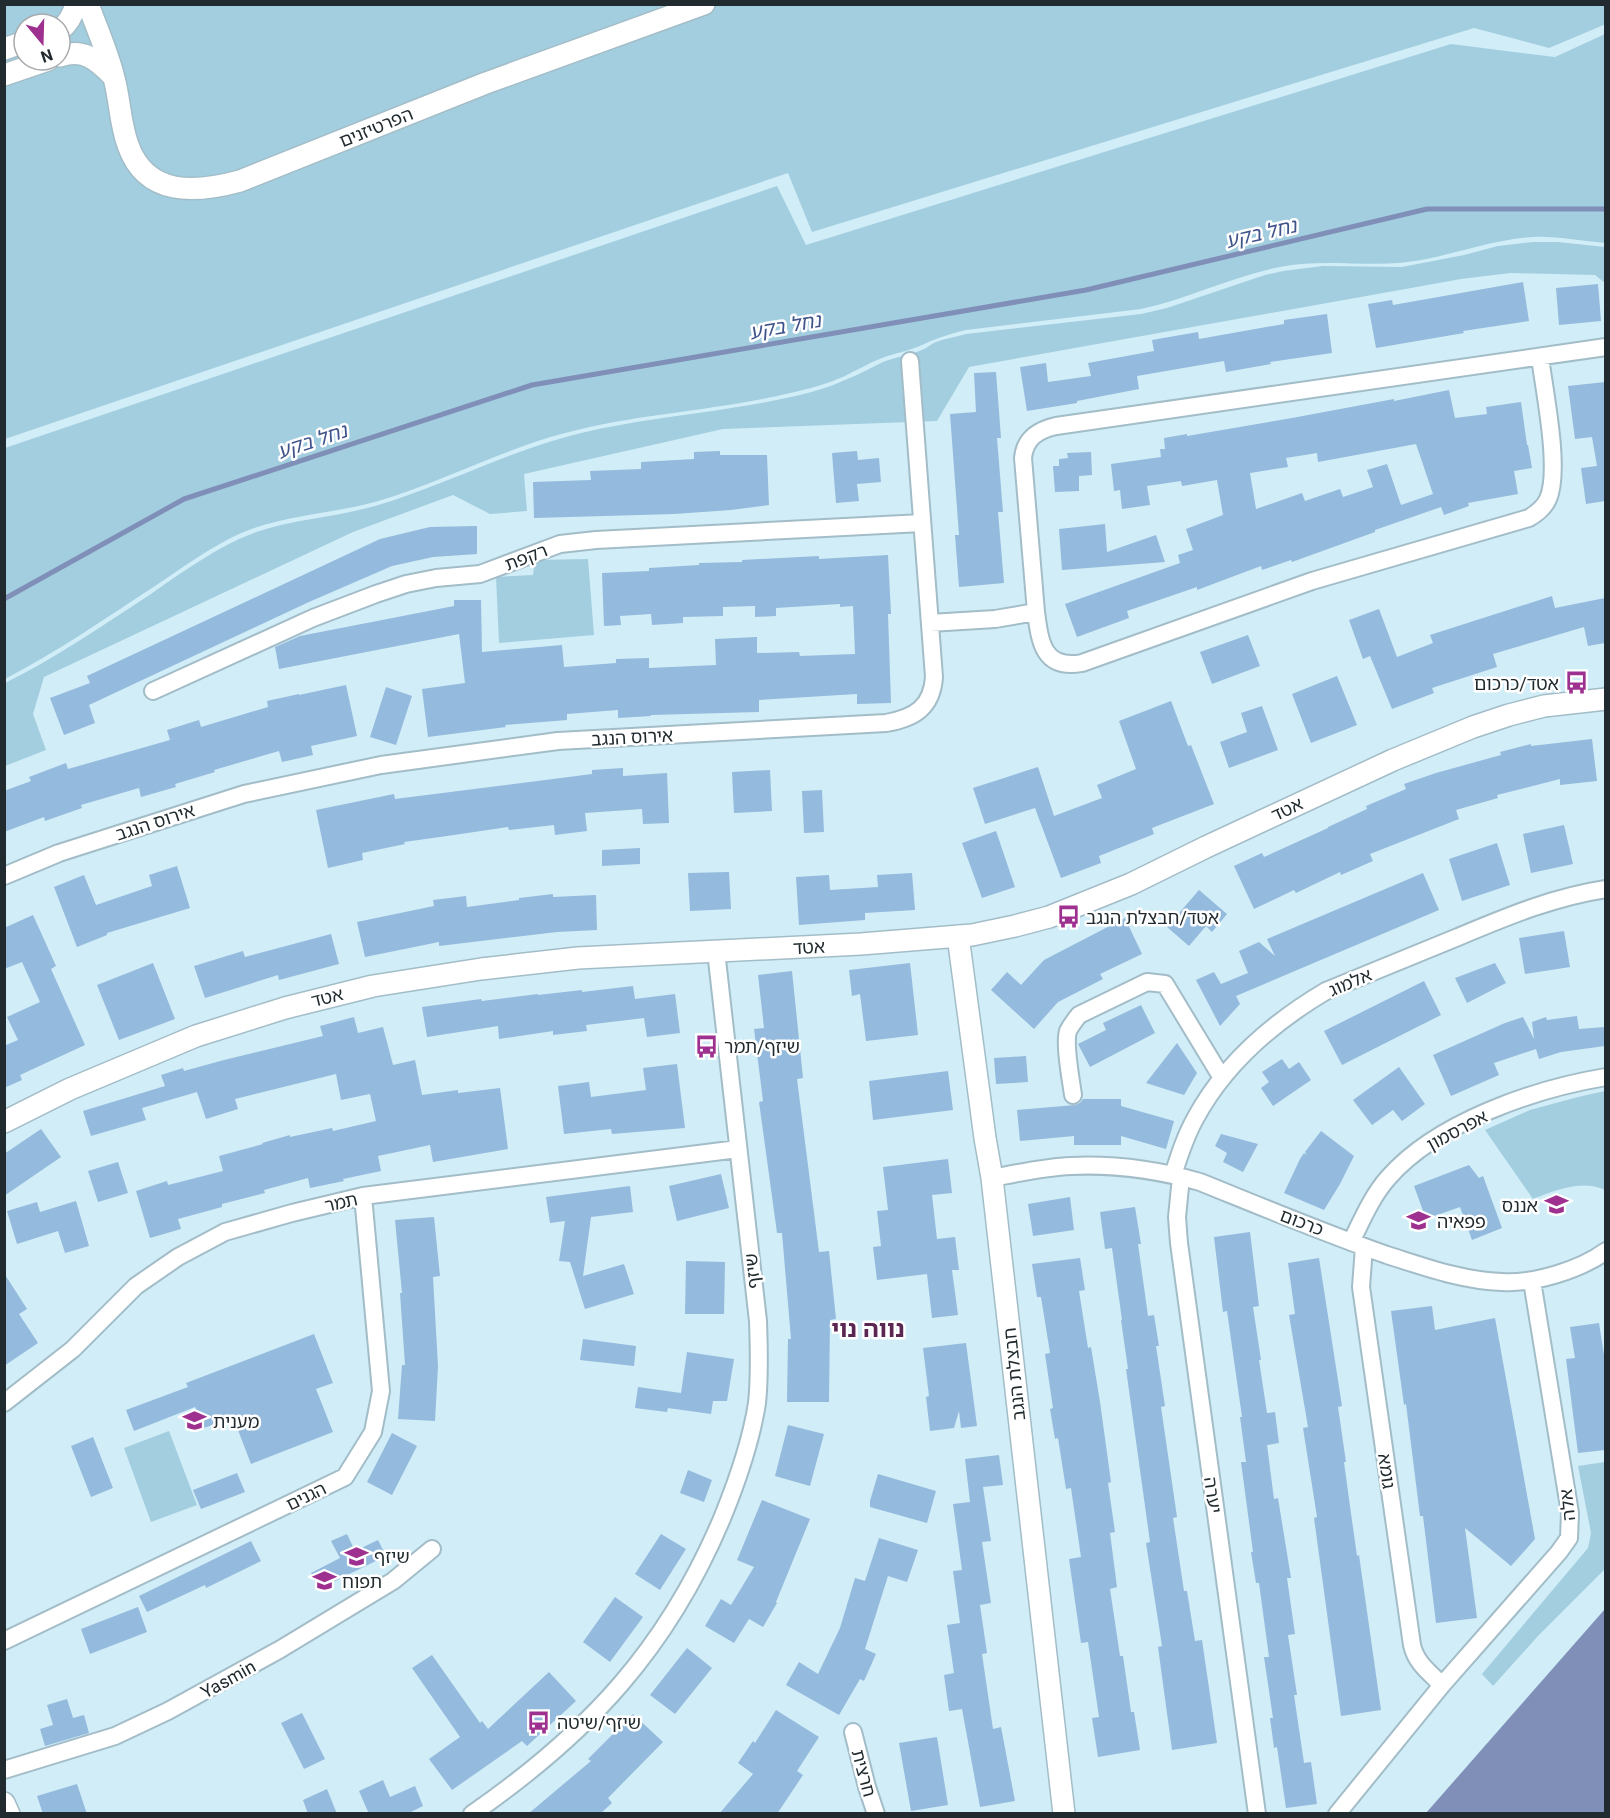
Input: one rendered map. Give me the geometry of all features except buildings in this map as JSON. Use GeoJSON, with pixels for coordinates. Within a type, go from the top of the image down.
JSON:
{"type":"FeatureCollection","features":[{"type":"Feature","properties":{"kind":"street","name":"הפרטיזנים"},"geometry":{"type":"LineString","coordinates":[[88,4],[114,76],[127,145],[137,164],[151,178],[169,188],[193,190],[240,181],[486,82],[704,4]]}},
{"type":"Feature","properties":{"kind":"street"},"geometry":{"type":"LineString","coordinates":[[72,53],[83,54],[101,63],[114,76]]}},
{"type":"Feature","properties":{"kind":"street"},"geometry":{"type":"LineString","coordinates":[[1540,357],[1552,450],[1552,483],[1545,504],[1529,518],[1312,581],[1082,663],[1064,665],[1052,658],[1041,639],[1036,612],[1023,458],[1028,441],[1039,431],[1605,347]]}},
{"type":"Feature","properties":{"kind":"street","name":"אירוס הנגב"},"geometry":{"type":"LineString","coordinates":[[4,876],[59,853],[244,794],[381,765],[558,741],[897,721],[914,715],[929,698],[934,676],[910,361]]}},
{"type":"Feature","properties":{"kind":"street","name":"רקפת"},"geometry":{"type":"LineString","coordinates":[[153,691],[313,618],[376,594],[436,578],[480,574],[560,544],[596,540],[922,523]]}},
{"type":"Feature","properties":{"kind":"street"},"geometry":{"type":"LineString","coordinates":[[930,623],[995,619],[1036,612]]}},
{"type":"Feature","properties":{"kind":"street","name":"אטד"},"geometry":{"type":"LineString","coordinates":[[4,1122],[70,1089],[177,1043],[241,1021],[327,997],[412,979],[578,958],[861,945],[958,936],[1015,926],[1049,917],[1131,884],[1393,760],[1473,727],[1544,706],[1602,698]]}},
{"type":"Feature","properties":{"kind":"street","name":"אלמוג"},"geometry":{"type":"LineString","coordinates":[[1177,1176],[1194,1121],[1209,1095],[1249,1046],[1277,1023],[1326,991],[1512,914],[1545,902],[1605,889]]}},
{"type":"Feature","properties":{"kind":"street","name":"חבצלת הנגב"},"geometry":{"type":"LineString","coordinates":[[958,936],[992,1178],[1064,1814]]}},
{"type":"Feature","properties":{"kind":"street","name":"שיזף"},"geometry":{"type":"LineString","coordinates":[[472,1814],[511,1787],[560,1747],[626,1680],[670,1620],[714,1537],[737,1482],[748,1446],[757,1402],[758,1321],[717,951]]}},
{"type":"Feature","properties":{"kind":"street"},"geometry":{"type":"LineString","coordinates":[[1073,1095],[1067,1043],[1067,1034],[1072,1023],[1079,1015],[1147,982],[1165,984],[1222,1078]]}},
{"type":"Feature","properties":{"kind":"street","name":"אפרסמון"},"geometry":{"type":"LineString","coordinates":[[1358,1244],[1372,1201],[1386,1180],[1404,1161],[1425,1146],[1453,1129],[1521,1099],[1549,1089],[1605,1077]]}},
{"type":"Feature","properties":{"kind":"street","name":"תמר"},"geometry":{"type":"LineString","coordinates":[[4,1403],[73,1349],[136,1286],[178,1257],[225,1232],[363,1196],[738,1149]]}},
{"type":"Feature","properties":{"kind":"street","name":"כרכום"},"geometry":{"type":"LineString","coordinates":[[992,1178],[1071,1166],[1140,1169],[1177,1176],[1200,1182],[1358,1244],[1460,1277],[1503,1282],[1532,1281],[1574,1268],[1605,1251]]}},
{"type":"Feature","properties":{"kind":"street","name":"יערה"},"geometry":{"type":"LineString","coordinates":[[1177,1176],[1179,1243],[1257,1814]]}},
{"type":"Feature","properties":{"kind":"street","name":"הגנים"},"geometry":{"type":"LineString","coordinates":[[4,1641],[345,1478],[373,1432],[381,1391],[363,1196]]}},
{"type":"Feature","properties":{"kind":"street","name":"גומא"},"geometry":{"type":"LineString","coordinates":[[1358,1244],[1361,1287],[1412,1645],[1420,1664],[1442,1685]]}},
{"type":"Feature","properties":{"kind":"street","name":"אלה"},"geometry":{"type":"LineString","coordinates":[[1442,1685],[1560,1552],[1569,1538],[1570,1513],[1532,1281]]}},
{"type":"Feature","properties":{"kind":"street","name":"Yasmin"},"geometry":{"type":"LineString","coordinates":[[4,1770],[115,1736],[168,1711],[279,1650],[393,1581],[432,1549]]}},
{"type":"Feature","properties":{"kind":"street"},"geometry":{"type":"LineString","coordinates":[[1337,1814],[1442,1685]]}},
{"type":"Feature","properties":{"kind":"street","name":"חרצית"},"geometry":{"type":"LineString","coordinates":[[853,1732],[876,1814]]}},
{"type":"Feature","properties":{"kind":"street"},"geometry":{"type":"LineString","coordinates":[[4,1803],[9,1814]]}},
{"type":"Feature","properties":{"kind":"shaded area"},"geometry":{"type":"Polygon","coordinates":[[[1605,4],[1606,24],[1549,48],[1474,28],[812,232],[788,173],[5,439],[4,5],[1605,4]]]}},
{"type":"Feature","properties":{"kind":"shaded area"},"geometry":{"type":"Polygon","coordinates":[[[1605,34],[1605,243],[1533,237],[1499,242],[1416,261],[1384,264],[1310,263],[1280,267],[1141,309],[966,330],[882,358],[818,386],[797,391],[734,404],[593,426],[565,433],[517,448],[423,486],[375,502],[272,523],[239,534],[196,558],[62,646],[5,679],[5,448],[777,186],[806,245],[1451,44],[1555,57],[1605,34]]]}},
{"type":"Feature","properties":{"kind":"shaded area"},"geometry":{"type":"Polygon","coordinates":[[[1533,242],[1605,247],[1605,283],[1595,275],[1510,273],[1461,279],[969,367],[937,421],[723,429],[524,474],[527,511],[490,514],[453,495],[353,532],[44,677],[33,714],[46,750],[5,766],[5,683],[79,641],[205,558],[255,532],[375,506],[566,437],[621,425],[763,403],[812,392],[839,383],[883,362],[922,350],[936,342],[966,334],[1141,314],[1283,271],[1323,266],[1402,267],[1498,246],[1533,242]]]}},
{"type":"Feature","properties":{"kind":"shaded area"},"geometry":{"type":"Polygon","coordinates":[[[588,559],[594,635],[499,643],[496,577],[533,575],[535,560],[588,559]]]}},
{"type":"Feature","properties":{"kind":"shaded area"},"geometry":{"type":"Polygon","coordinates":[[[1605,1091],[1605,1190],[1588,1186],[1569,1187],[1533,1199],[1485,1130],[1530,1110],[1605,1091]]]}},
{"type":"Feature","properties":{"kind":"shaded area"},"geometry":{"type":"Polygon","coordinates":[[[169,1431],[197,1505],[151,1522],[124,1448],[169,1431]]]}},
{"type":"Feature","properties":{"kind":"shaded area"},"geometry":{"type":"Polygon","coordinates":[[[1605,1462],[1605,1569],[1538,1636],[1493,1686],[1482,1674],[1588,1548],[1591,1533],[1578,1466],[1605,1462]]]}},
{"type":"Feature","properties":{"kind":"shaded area"},"geometry":{"type":"Polygon","coordinates":[[[1605,1609],[1605,1813],[1426,1813],[1605,1609]]]}},
{"type":"Feature","properties":{"kind":"waterway","name":"נחל בקע"},"geometry":{"type":"LineString","coordinates":[[4,599],[184,499],[532,385],[1086,290],[1427,209],[1606,209]]}},
{"type":"Feature","properties":{"kind":"place","name":"אטד/כרכום"},"geometry":{"type":"Point","coordinates":[1577,683]}},
{"type":"Feature","properties":{"kind":"place","name":"אטד/חבצלת הנגב"},"geometry":{"type":"Point","coordinates":[1068,917]}},
{"type":"Feature","properties":{"kind":"place","name":"שיזף/תמר"},"geometry":{"type":"Point","coordinates":[706,1046]}},
{"type":"Feature","properties":{"kind":"place","name":"אננס"},"geometry":{"type":"Point","coordinates":[1556,1205]}},
{"type":"Feature","properties":{"kind":"place","name":"פפאיה"},"geometry":{"type":"Point","coordinates":[1419,1221]}},
{"type":"Feature","properties":{"kind":"place","name":"מענית"},"geometry":{"type":"Point","coordinates":[195,1421]}},
{"type":"Feature","properties":{"kind":"place","name":"שיזף"},"geometry":{"type":"Point","coordinates":[356,1556]}},
{"type":"Feature","properties":{"kind":"place","name":"תפוח"},"geometry":{"type":"Point","coordinates":[324,1581]}},
{"type":"Feature","properties":{"kind":"place","name":"שיזף/שיטה"},"geometry":{"type":"Point","coordinates":[539,1722]}},
{"type":"Feature","properties":{"kind":"district","name":"נווה נוי"},"geometry":{"type":"Point","coordinates":[868,1329]}}]}
